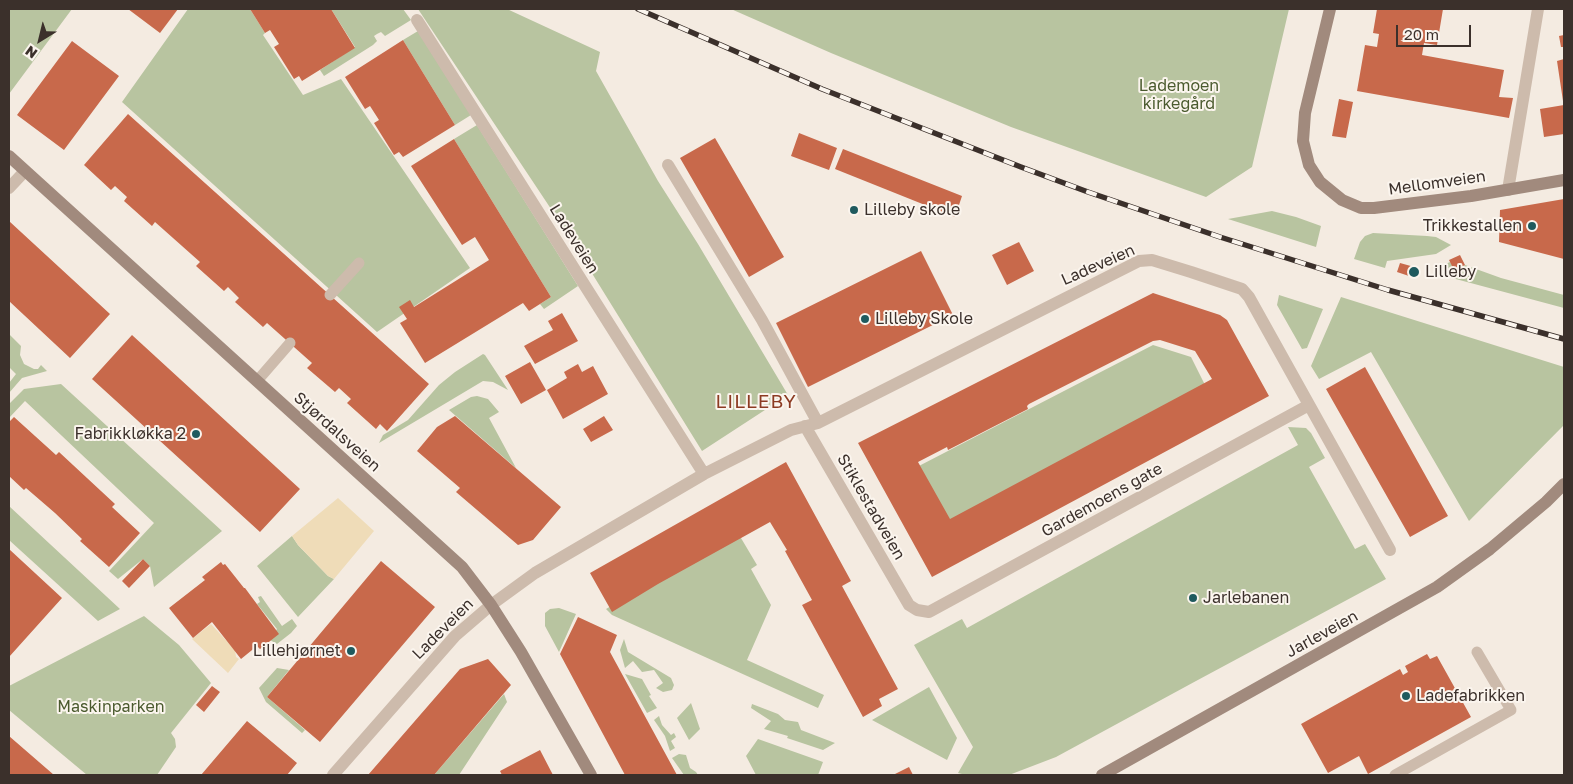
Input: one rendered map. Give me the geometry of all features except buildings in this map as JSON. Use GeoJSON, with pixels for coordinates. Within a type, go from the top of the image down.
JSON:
{"type":"FeatureCollection","features":[{"type":"Feature","properties":{"kind":"street","name":"Mellomveien"},"geometry":{"type":"LineString","coordinates":[[1330,9],[1305,113],[1302,141],[1310,165],[1320,182],[1342,200],[1361,208],[1471,196],[1564,180]]}},
{"type":"Feature","properties":{"kind":"street"},"geometry":{"type":"LineString","coordinates":[[1508,190],[1538,9]]}},
{"type":"Feature","properties":{"kind":"street","name":"Ladeveien"},"geometry":{"type":"LineString","coordinates":[[417,20],[704,474]]}},
{"type":"Feature","properties":{"kind":"street","name":"Stjørdalsveien"},"geometry":{"type":"LineString","coordinates":[[9,156],[462,566],[491,605],[521,652],[591,775]]}},
{"type":"Feature","properties":{"kind":"street"},"geometry":{"type":"LineString","coordinates":[[668,165],[762,320],[818,423]]}},
{"type":"Feature","properties":{"kind":"street"},"geometry":{"type":"LineString","coordinates":[[9,188],[25,171]]}},
{"type":"Feature","properties":{"kind":"street","name":"Ladeveien"},"geometry":{"type":"LineString","coordinates":[[333,775],[455,636],[491,605],[535,573],[704,474],[791,430],[818,423],[1140,261],[1152,260],[1242,289],[1249,297],[1390,550]]}},
{"type":"Feature","properties":{"kind":"street","name":"Gardemoens gate"},"geometry":{"type":"LineString","coordinates":[[909,605],[917,610],[929,612],[1308,405]]}},
{"type":"Feature","properties":{"kind":"street","name":"Stiklestadveien"},"geometry":{"type":"LineString","coordinates":[[805,426],[909,605]]}},
{"type":"Feature","properties":{"kind":"street","name":"Jarleveien"},"geometry":{"type":"LineString","coordinates":[[1102,775],[1437,587],[1490,549],[1546,502],[1564,484]]}},
{"type":"Feature","properties":{"kind":"lane"},"geometry":{"type":"LineString","coordinates":[[330,295],[359,263]]}},
{"type":"Feature","properties":{"kind":"lane"},"geometry":{"type":"LineString","coordinates":[[257,381],[290,343]]}},
{"type":"Feature","properties":{"kind":"lane"},"geometry":{"type":"LineString","coordinates":[[1395,775],[1511,710],[1477,652]]}},
{"type":"Feature","properties":{"kind":"green space"},"geometry":{"type":"Polygon","coordinates":[[[9,9],[72,9],[9,94],[9,9]]]}},
{"type":"Feature","properties":{"kind":"green space"},"geometry":{"type":"Polygon","coordinates":[[[188,9],[250,9],[265,33],[263,35],[303,95],[341,79],[470,268],[377,332],[122,102],[188,9]]]}},
{"type":"Feature","properties":{"kind":"green space"},"geometry":{"type":"Polygon","coordinates":[[[331,9],[403,9],[411,20],[385,36],[381,32],[377,34],[374,36],[377,41],[373,45],[324,76],[320,70],[355,47],[331,9]]]}},
{"type":"Feature","properties":{"kind":"green space"},"geometry":{"type":"Polygon","coordinates":[[[418,9],[507,9],[600,52],[596,71],[658,181],[788,395],[702,451],[567,233],[418,9]]]}},
{"type":"Feature","properties":{"kind":"green space","name":"Lademoen kirkegård"},"geometry":{"type":"Polygon","coordinates":[[[731,9],[1289,9],[1252,167],[1206,197],[1011,127],[831,53],[731,9]]]}},
{"type":"Feature","properties":{"kind":"green space"},"geometry":{"type":"Polygon","coordinates":[[[418,31],[471,115],[455,125],[403,40],[418,31]]]}},
{"type":"Feature","properties":{"kind":"green space"},"geometry":{"type":"Polygon","coordinates":[[[477,125],[578,286],[544,309],[540,304],[551,297],[454,139],[477,125]]]}},
{"type":"Feature","properties":{"kind":"green space"},"geometry":{"type":"Polygon","coordinates":[[[1272,211],[1321,226],[1316,247],[1228,219],[1272,211]]]}},
{"type":"Feature","properties":{"kind":"green space"},"geometry":{"type":"Polygon","coordinates":[[[1373,233],[1436,237],[1451,245],[1436,254],[1387,261],[1385,268],[1354,259],[1360,242],[1365,236],[1373,233]]]}},
{"type":"Feature","properties":{"kind":"green space"},"geometry":{"type":"Polygon","coordinates":[[[1450,262],[1455,270],[1465,265],[1501,278],[1564,295],[1564,308],[1452,278],[1443,265],[1450,262]]]}},
{"type":"Feature","properties":{"kind":"green space"},"geometry":{"type":"Polygon","coordinates":[[[1279,295],[1323,309],[1307,348],[1302,349],[1277,305],[1279,295]]]}},
{"type":"Feature","properties":{"kind":"green space"},"geometry":{"type":"Polygon","coordinates":[[[1341,297],[1564,367],[1564,425],[1469,521],[1371,352],[1319,379],[1311,366],[1341,297]]]}},
{"type":"Feature","properties":{"kind":"green space"},"geometry":{"type":"Polygon","coordinates":[[[9,334],[21,346],[20,355],[24,364],[34,369],[38,369],[41,365],[47,371],[22,378],[9,393],[9,383],[16,374],[9,367],[9,334]]]}},
{"type":"Feature","properties":{"kind":"green space"},"geometry":{"type":"Polygon","coordinates":[[[1153,345],[1191,357],[1205,385],[945,523],[915,468],[1153,345]]]}},
{"type":"Feature","properties":{"kind":"green space"},"geometry":{"type":"Polygon","coordinates":[[[483,354],[508,390],[493,382],[483,381],[379,443],[383,435],[408,420],[439,385],[483,354]]]}},
{"type":"Feature","properties":{"kind":"green space"},"geometry":{"type":"Polygon","coordinates":[[[61,384],[222,531],[154,587],[150,566],[143,559],[118,579],[109,571],[154,523],[25,401],[9,418],[9,404],[24,389],[61,384]]]}},
{"type":"Feature","properties":{"kind":"green space"},"geometry":{"type":"Polygon","coordinates":[[[477,396],[488,399],[499,412],[489,418],[516,468],[449,410],[471,397],[477,396]]]}},
{"type":"Feature","properties":{"kind":"green space"},"geometry":{"type":"Polygon","coordinates":[[[1288,427],[1306,428],[1311,433],[1325,458],[1309,467],[1355,549],[1365,544],[1386,579],[1056,757],[1009,775],[966,775],[958,773],[973,747],[914,645],[962,619],[967,628],[1298,445],[1288,427]]]}},
{"type":"Feature","properties":{"kind":"green space"},"geometry":{"type":"Polygon","coordinates":[[[9,506],[120,609],[98,621],[9,540],[9,506]]]}},
{"type":"Feature","properties":{"kind":"green space"},"geometry":{"type":"Polygon","coordinates":[[[738,533],[757,565],[751,569],[771,605],[747,660],[824,695],[818,708],[612,615],[606,609],[738,533]]]}},
{"type":"Feature","properties":{"kind":"green space"},"geometry":{"type":"Polygon","coordinates":[[[292,536],[298,545],[328,576],[334,579],[298,617],[257,566],[292,536]]]}},
{"type":"Feature","properties":{"kind":"green space"},"geometry":{"type":"Polygon","coordinates":[[[261,596],[282,626],[292,619],[297,626],[277,644],[270,640],[277,629],[257,604],[260,602],[258,597],[261,596]]]}},
{"type":"Feature","properties":{"kind":"green space"},"geometry":{"type":"Polygon","coordinates":[[[559,608],[576,614],[559,652],[545,626],[545,613],[550,609],[559,608]]]}},
{"type":"Feature","properties":{"kind":"green space","name":"Maskinparken"},"geometry":{"type":"Polygon","coordinates":[[[144,616],[179,645],[211,683],[171,733],[175,739],[176,747],[157,775],[87,775],[9,710],[9,686],[144,616]]]}},
{"type":"Feature","properties":{"kind":"green space"},"geometry":{"type":"Polygon","coordinates":[[[624,639],[628,652],[671,678],[674,685],[672,690],[663,692],[656,688],[663,683],[654,670],[642,672],[633,661],[625,668],[620,650],[624,639]]]}},
{"type":"Feature","properties":{"kind":"green space"},"geometry":{"type":"Polygon","coordinates":[[[277,668],[289,670],[267,697],[305,730],[302,733],[266,702],[259,688],[277,668]]]}},
{"type":"Feature","properties":{"kind":"green space"},"geometry":{"type":"Polygon","coordinates":[[[625,674],[642,679],[651,695],[649,696],[657,708],[647,713],[625,674]]]}},
{"type":"Feature","properties":{"kind":"green space"},"geometry":{"type":"Polygon","coordinates":[[[929,687],[957,738],[947,760],[872,720],[929,687]]]}},
{"type":"Feature","properties":{"kind":"green space"},"geometry":{"type":"Polygon","coordinates":[[[504,694],[507,702],[459,775],[434,775],[504,694]]]}},
{"type":"Feature","properties":{"kind":"green space"},"geometry":{"type":"Polygon","coordinates":[[[691,703],[700,729],[689,740],[677,718],[691,703]]]}},
{"type":"Feature","properties":{"kind":"green space"},"geometry":{"type":"Polygon","coordinates":[[[752,704],[778,714],[785,720],[798,722],[801,730],[835,743],[823,750],[764,729],[771,721],[751,708],[752,704]]]}},
{"type":"Feature","properties":{"kind":"green space"},"geometry":{"type":"Polygon","coordinates":[[[659,716],[662,725],[671,735],[674,733],[676,737],[671,741],[675,748],[670,751],[665,736],[654,720],[659,716]]]}},
{"type":"Feature","properties":{"kind":"green space"},"geometry":{"type":"Polygon","coordinates":[[[758,739],[823,762],[818,775],[756,775],[746,756],[758,739]]]}},
{"type":"Feature","properties":{"kind":"green space"},"geometry":{"type":"Polygon","coordinates":[[[679,754],[686,755],[690,768],[698,775],[684,775],[672,758],[679,754]]]}},
{"type":"Feature","properties":{"kind":"sand"},"geometry":{"type":"Polygon","coordinates":[[[338,498],[374,531],[334,579],[328,576],[298,545],[292,536],[338,498]]]}},
{"type":"Feature","properties":{"kind":"sand"},"geometry":{"type":"Polygon","coordinates":[[[211,624],[235,650],[236,657],[239,659],[228,673],[192,639],[211,624]]]}},
{"type":"Feature","properties":{"kind":"railway"},"geometry":{"type":"LineString","coordinates":[[638,9],[822,89],[1088,192],[1220,237],[1388,290],[1564,339]]}},
{"type":"Feature","properties":{"kind":"place","name":"Lilleby skole"},"geometry":{"type":"Point","coordinates":[854,210]}},
{"type":"Feature","properties":{"kind":"place","name":"Trikkestallen"},"geometry":{"type":"Point","coordinates":[1532,226]}},
{"type":"Feature","properties":{"kind":"place","name":"Lilleby"},"geometry":{"type":"Point","coordinates":[1414,272]}},
{"type":"Feature","properties":{"kind":"place","name":"Lilleby Skole"},"geometry":{"type":"Point","coordinates":[865,319]}},
{"type":"Feature","properties":{"kind":"place","name":"Fabrikkløkka 2"},"geometry":{"type":"Point","coordinates":[196,434]}},
{"type":"Feature","properties":{"kind":"place","name":"Jarlebanen"},"geometry":{"type":"Point","coordinates":[1193,598]}},
{"type":"Feature","properties":{"kind":"place","name":"Lillehjørnet"},"geometry":{"type":"Point","coordinates":[351,651]}},
{"type":"Feature","properties":{"kind":"place","name":"Ladefabrikken"},"geometry":{"type":"Point","coordinates":[1406,696]}},
{"type":"Feature","properties":{"kind":"district","name":"LILLEBY"},"geometry":{"type":"Point","coordinates":[756,402]}}]}
